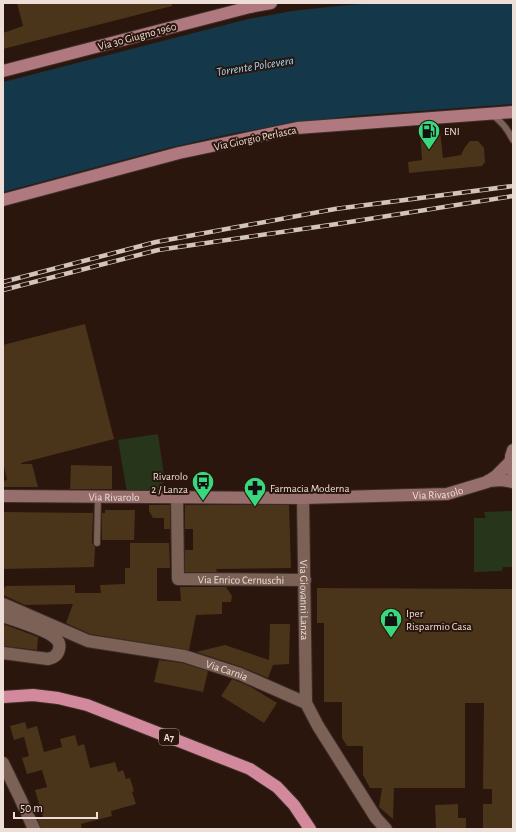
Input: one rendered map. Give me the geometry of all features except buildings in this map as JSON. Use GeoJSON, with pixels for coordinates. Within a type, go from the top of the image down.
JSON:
{"type":"FeatureCollection","features":[{"type":"Feature","properties":{"kind":"highway","name":"A7"},"geometry":{"type":"LineString","coordinates":[[3,697],[33,695],[58,698],[87,706],[250,769],[277,787],[294,805],[310,829]]}},
{"type":"Feature","properties":{"kind":"main road","name":"Via 30 Giugno 1960"},"geometry":{"type":"LineString","coordinates":[[3,71],[250,6],[271,3]]}},
{"type":"Feature","properties":{"kind":"main road","name":"Via Giorgio Perlasca"},"geometry":{"type":"LineString","coordinates":[[3,200],[179,153],[297,128],[513,112]]}},
{"type":"Feature","properties":{"kind":"main road","name":"Via Rivarolo"},"geometry":{"type":"LineString","coordinates":[[487,482],[512,468],[511,454],[513,450]]}},
{"type":"Feature","properties":{"kind":"main road","name":"Via Rivarolo"},"geometry":{"type":"LineString","coordinates":[[3,496],[303,498],[447,494],[487,482],[502,480],[513,482]]}},
{"type":"Feature","properties":{"kind":"street","name":"Via Enrico Cernuschi"},"geometry":{"type":"LineString","coordinates":[[177,497],[178,579],[305,580]]}},
{"type":"Feature","properties":{"kind":"street","name":"Via Giovanni Lanza"},"geometry":{"type":"LineString","coordinates":[[303,498],[306,703]]}},
{"type":"Feature","properties":{"kind":"street","name":"Via Carnia"},"geometry":{"type":"LineString","coordinates":[[3,604],[88,641],[184,656],[240,674],[306,703]]}},
{"type":"Feature","properties":{"kind":"street"},"geometry":{"type":"LineString","coordinates":[[3,653],[48,659],[52,658],[58,653],[59,647],[56,638],[50,634],[5,617]]}},
{"type":"Feature","properties":{"kind":"street"},"geometry":{"type":"LineString","coordinates":[[306,703],[318,726],[376,818],[386,829]]}},
{"type":"Feature","properties":{"kind":"street"},"geometry":{"type":"LineString","coordinates":[[3,763],[34,829]]}},
{"type":"Feature","properties":{"kind":"lane"},"geometry":{"type":"LineString","coordinates":[[489,113],[503,124],[513,140]]}},
{"type":"Feature","properties":{"kind":"lane"},"geometry":{"type":"LineString","coordinates":[[97,543],[98,497]]}},
{"type":"Feature","properties":{"kind":"green space"},"geometry":{"type":"Polygon","coordinates":[[[158,434],[165,482],[162,483],[163,492],[127,493],[118,440],[158,434]]]}},
{"type":"Feature","properties":{"kind":"green space"},"geometry":{"type":"Polygon","coordinates":[[[513,511],[513,567],[503,567],[502,571],[474,572],[474,518],[486,518],[484,512],[513,511]]]}},
{"type":"Feature","properties":{"kind":"water","name":"Torrente Polcevera"},"geometry":{"type":"Polygon","coordinates":[[[374,3],[513,3],[513,104],[351,116],[295,123],[230,134],[164,149],[3,192],[3,82],[248,19],[292,11],[374,3]]]}},
{"type":"Feature","properties":{"kind":"railway"},"geometry":{"type":"LineString","coordinates":[[3,282],[156,242],[335,209],[513,186]]}},
{"type":"Feature","properties":{"kind":"railway"},"geometry":{"type":"LineString","coordinates":[[3,290],[158,250],[337,224],[513,196]]}},
{"type":"Feature","properties":{"kind":"place","name":"ENI"},"geometry":{"type":"Point","coordinates":[429,150]}},
{"type":"Feature","properties":{"kind":"place","name":"Rivarolo 2 / Lanza"},"geometry":{"type":"Point","coordinates":[203,502]}},
{"type":"Feature","properties":{"kind":"place","name":"Farmacia Moderna"},"geometry":{"type":"Point","coordinates":[255,508]}},
{"type":"Feature","properties":{"kind":"place","name":"Iper Risparmio Casa"},"geometry":{"type":"Point","coordinates":[391,638]}}]}
